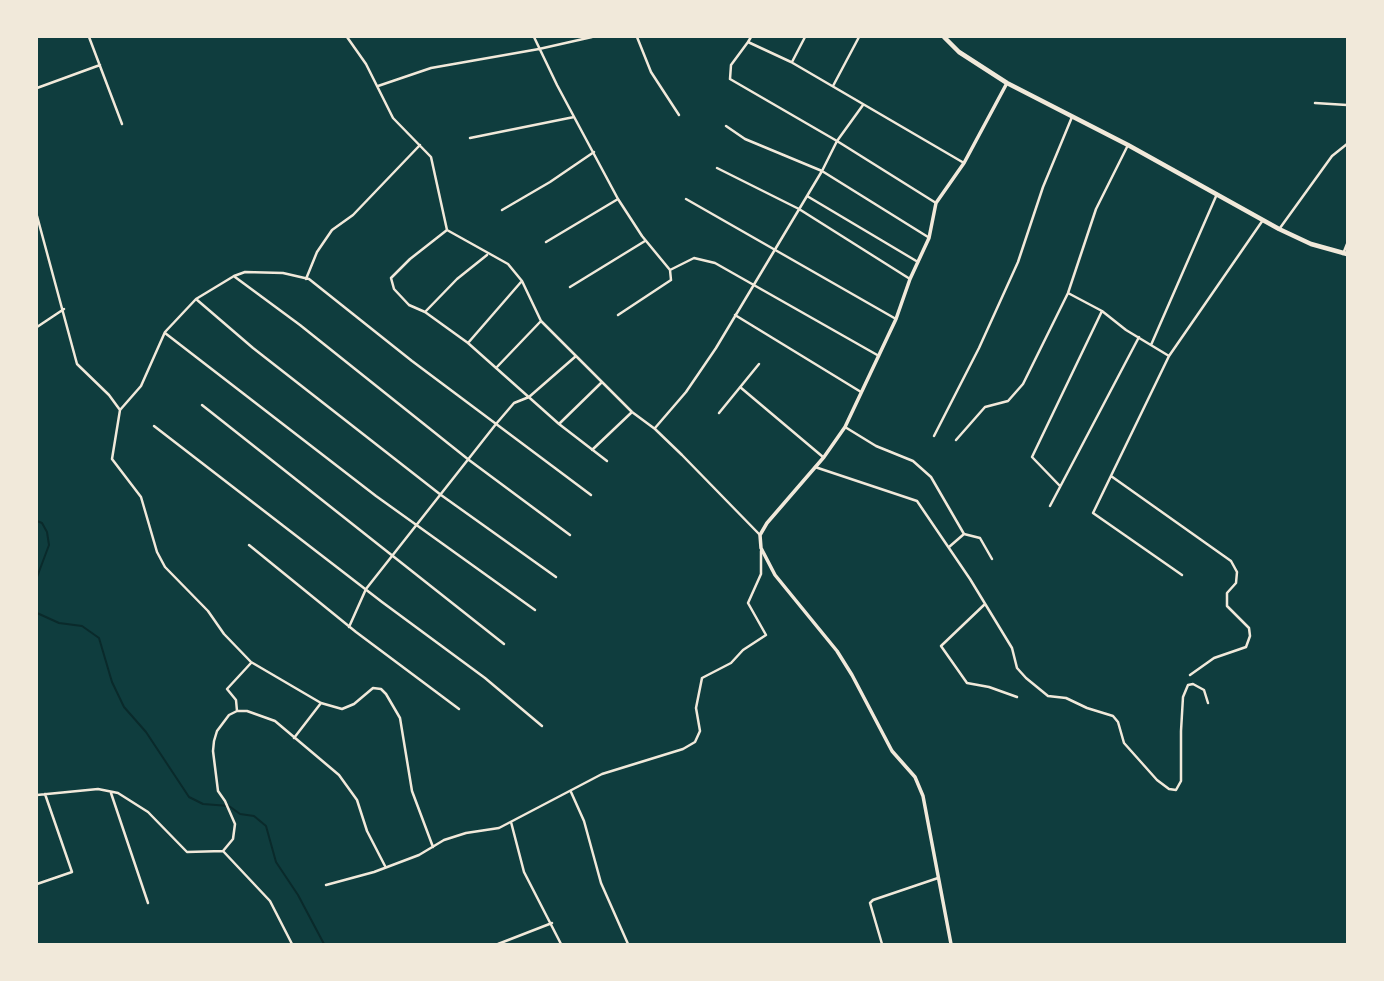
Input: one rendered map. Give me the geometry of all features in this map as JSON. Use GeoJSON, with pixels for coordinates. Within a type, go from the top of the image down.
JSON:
{"type":"FeatureCollection","features":[{"type":"Feature","properties":{"kind":"main road"},"geometry":{"type":"LineString","coordinates":[[944,37],[959,52],[1007,83],[1128,145],[1279,229],[1311,244],[1345,254]]}},
{"type":"Feature","properties":{"kind":"street"},"geometry":{"type":"LineString","coordinates":[[89,37],[122,124]]}},
{"type":"Feature","properties":{"kind":"street"},"geometry":{"type":"LineString","coordinates":[[347,37],[378,86],[393,118],[431,157],[447,230],[508,264],[522,281],[541,321],[601,383],[655,429],[760,535]]}},
{"type":"Feature","properties":{"kind":"street"},"geometry":{"type":"LineString","coordinates":[[534,37],[618,199],[670,270],[671,280],[618,315]]}},
{"type":"Feature","properties":{"kind":"street"},"geometry":{"type":"LineString","coordinates":[[378,86],[431,68],[592,37]]}},
{"type":"Feature","properties":{"kind":"street"},"geometry":{"type":"LineString","coordinates":[[637,37],[651,72],[679,115]]}},
{"type":"Feature","properties":{"kind":"street"},"geometry":{"type":"LineString","coordinates":[[751,37],[731,65],[730,79],[936,202]]}},
{"type":"Feature","properties":{"kind":"street"},"geometry":{"type":"LineString","coordinates":[[791,62],[805,37]]}},
{"type":"Feature","properties":{"kind":"street"},"geometry":{"type":"LineString","coordinates":[[833,87],[859,37]]}},
{"type":"Feature","properties":{"kind":"street"},"geometry":{"type":"LineString","coordinates":[[748,42],[791,62],[964,163]]}},
{"type":"Feature","properties":{"kind":"street"},"geometry":{"type":"LineString","coordinates":[[37,88],[100,65]]}},
{"type":"Feature","properties":{"kind":"street"},"geometry":{"type":"LineString","coordinates":[[326,885],[374,872],[419,855],[444,840],[466,833],[499,828],[603,774],[674,752],[695,742],[700,731],[696,708],[702,678],[731,663],[743,650],[766,635],[748,603],[761,574],[760,535],[845,427],[896,319],[910,279],[929,238],[936,202],[964,163],[1007,83]]}},
{"type":"Feature","properties":{"kind":"street"},"geometry":{"type":"LineString","coordinates":[[1315,103],[1347,105]]}},
{"type":"Feature","properties":{"kind":"street"},"geometry":{"type":"LineString","coordinates":[[655,429],[664,414],[686,392],[735,316],[822,171],[837,141],[863,105]]}},
{"type":"Feature","properties":{"kind":"street"},"geometry":{"type":"LineString","coordinates":[[470,138],[574,117]]}},
{"type":"Feature","properties":{"kind":"street"},"geometry":{"type":"LineString","coordinates":[[934,436],[979,348],[1018,262],[1042,187],[1072,117]]}},
{"type":"Feature","properties":{"kind":"street"},"geometry":{"type":"LineString","coordinates":[[726,126],[746,139],[822,171],[929,238]]}},
{"type":"Feature","properties":{"kind":"street"},"geometry":{"type":"LineString","coordinates":[[1279,229],[1332,156],[1347,144]]}},
{"type":"Feature","properties":{"kind":"street"},"geometry":{"type":"LineString","coordinates":[[306,279],[317,252],[332,230],[353,215],[420,145]]}},
{"type":"Feature","properties":{"kind":"street"},"geometry":{"type":"LineString","coordinates":[[956,440],[985,407],[1008,401],[1023,384],[1068,293],[1096,209],[1128,145]]}},
{"type":"Feature","properties":{"kind":"street"},"geometry":{"type":"LineString","coordinates":[[502,210],[594,152]]}},
{"type":"Feature","properties":{"kind":"street"},"geometry":{"type":"LineString","coordinates":[[717,168],[799,209],[910,279]]}},
{"type":"Feature","properties":{"kind":"street"},"geometry":{"type":"LineString","coordinates":[[1151,345],[1217,194]]}},
{"type":"Feature","properties":{"kind":"street"},"geometry":{"type":"LineString","coordinates":[[807,196],[918,262]]}},
{"type":"Feature","properties":{"kind":"street"},"geometry":{"type":"LineString","coordinates":[[545,242],[618,199]]}},
{"type":"Feature","properties":{"kind":"street"},"geometry":{"type":"LineString","coordinates":[[686,199],[776,248],[854,297],[896,319]]}},
{"type":"Feature","properties":{"kind":"street"},"geometry":{"type":"LineString","coordinates":[[37,216],[38,231],[64,309],[77,364],[109,395],[120,411]]}},
{"type":"Feature","properties":{"kind":"street"},"geometry":{"type":"LineString","coordinates":[[1182,575],[1093,513],[1169,356],[1263,220]]}},
{"type":"Feature","properties":{"kind":"street"},"geometry":{"type":"LineString","coordinates":[[447,230],[391,278],[398,295],[468,343],[559,424],[607,461]]}},
{"type":"Feature","properties":{"kind":"street"},"geometry":{"type":"LineString","coordinates":[[570,287],[646,240]]}},
{"type":"Feature","properties":{"kind":"street"},"geometry":{"type":"LineString","coordinates":[[1345,254],[1347,244]]}},
{"type":"Feature","properties":{"kind":"street"},"geometry":{"type":"LineString","coordinates":[[425,312],[457,279],[488,254]]}},
{"type":"Feature","properties":{"kind":"street"},"geometry":{"type":"LineString","coordinates":[[670,270],[694,258],[715,263],[879,356]]}},
{"type":"Feature","properties":{"kind":"street"},"geometry":{"type":"LineString","coordinates":[[433,847],[412,791],[400,718],[386,694],[376,687],[373,688],[354,704],[342,709],[321,703],[251,662],[224,634],[208,611],[165,567],[141,497],[112,459],[120,411],[141,386],[165,332],[196,299],[234,276],[255,271],[283,273],[306,279],[337,300],[412,361],[591,495]]}},
{"type":"Feature","properties":{"kind":"street"},"geometry":{"type":"LineString","coordinates":[[234,276],[300,325],[469,460],[570,535]]}},
{"type":"Feature","properties":{"kind":"street"},"geometry":{"type":"LineString","coordinates":[[468,343],[522,281]]}},
{"type":"Feature","properties":{"kind":"street"},"geometry":{"type":"LineString","coordinates":[[1068,293],[1102,311],[1169,356]]}},
{"type":"Feature","properties":{"kind":"street"},"geometry":{"type":"LineString","coordinates":[[196,299],[263,356],[441,495],[556,578]]}},
{"type":"Feature","properties":{"kind":"street"},"geometry":{"type":"LineString","coordinates":[[37,327],[64,309]]}},
{"type":"Feature","properties":{"kind":"street"},"geometry":{"type":"LineString","coordinates":[[1060,486],[1032,457],[1102,311]]}},
{"type":"Feature","properties":{"kind":"street"},"geometry":{"type":"LineString","coordinates":[[735,316],[862,393]]}},
{"type":"Feature","properties":{"kind":"street"},"geometry":{"type":"LineString","coordinates":[[496,368],[541,321]]}},
{"type":"Feature","properties":{"kind":"street"},"geometry":{"type":"LineString","coordinates":[[165,332],[416,526],[535,610]]}},
{"type":"Feature","properties":{"kind":"street"},"geometry":{"type":"LineString","coordinates":[[1050,506],[1139,337]]}},
{"type":"Feature","properties":{"kind":"street"},"geometry":{"type":"LineString","coordinates":[[349,627],[366,589],[496,424],[514,403],[529,397],[576,356]]}},
{"type":"Feature","properties":{"kind":"street"},"geometry":{"type":"LineString","coordinates":[[719,413],[758,364]]}},
{"type":"Feature","properties":{"kind":"street"},"geometry":{"type":"LineString","coordinates":[[559,424],[601,383]]}},
{"type":"Feature","properties":{"kind":"street"},"geometry":{"type":"LineString","coordinates":[[740,387],[824,457]]}},
{"type":"Feature","properties":{"kind":"street"},"geometry":{"type":"LineString","coordinates":[[202,405],[504,643]]}},
{"type":"Feature","properties":{"kind":"street"},"geometry":{"type":"LineString","coordinates":[[592,450],[632,412]]}},
{"type":"Feature","properties":{"kind":"street"},"geometry":{"type":"LineString","coordinates":[[154,426],[485,678],[542,726]]}},
{"type":"Feature","properties":{"kind":"street"},"geometry":{"type":"LineString","coordinates":[[845,427],[876,446],[913,461],[931,477],[964,534],[980,538],[992,559]]}},
{"type":"Feature","properties":{"kind":"street"},"geometry":{"type":"LineString","coordinates":[[815,467],[917,500],[1012,648],[1017,668],[1048,696],[1066,698],[1113,716],[1118,722],[1124,743],[1157,780],[1169,789],[1176,790],[1181,780],[1181,731],[1184,697],[1188,685],[1193,684],[1204,690],[1208,702]]}},
{"type":"Feature","properties":{"kind":"street"},"geometry":{"type":"LineString","coordinates":[[1111,476],[1231,561],[1237,572],[1236,583],[1227,593],[1227,606],[1249,628],[1251,636],[1246,647],[1214,658],[1190,675]]}},
{"type":"Feature","properties":{"kind":"street"},"geometry":{"type":"LineString","coordinates":[[949,547],[964,534]]}},
{"type":"Feature","properties":{"kind":"street"},"geometry":{"type":"LineString","coordinates":[[249,545],[349,627],[459,709]]}},
{"type":"Feature","properties":{"kind":"street"},"geometry":{"type":"LineString","coordinates":[[761,548],[767,563],[852,675],[892,751],[915,778],[923,796],[951,944]]}},
{"type":"Feature","properties":{"kind":"street"},"geometry":{"type":"LineString","coordinates":[[985,604],[942,646],[967,683],[1017,697]]}},
{"type":"Feature","properties":{"kind":"street"},"geometry":{"type":"LineString","coordinates":[[237,710],[236,700],[227,689],[251,662]]}},
{"type":"Feature","properties":{"kind":"street"},"geometry":{"type":"LineString","coordinates":[[294,738],[321,703]]}},
{"type":"Feature","properties":{"kind":"street"},"geometry":{"type":"LineString","coordinates":[[223,851],[233,839],[235,824],[218,791],[213,751],[217,732],[229,715],[237,710],[275,722],[339,775],[357,800],[367,831],[384,866]]}},
{"type":"Feature","properties":{"kind":"street"},"geometry":{"type":"LineString","coordinates":[[37,795],[98,789],[118,793],[148,812],[187,852],[223,851],[270,901],[292,944]]}},
{"type":"Feature","properties":{"kind":"street"},"geometry":{"type":"LineString","coordinates":[[111,791],[148,903]]}},
{"type":"Feature","properties":{"kind":"street"},"geometry":{"type":"LineString","coordinates":[[571,792],[584,821],[601,883],[628,944]]}},
{"type":"Feature","properties":{"kind":"street"},"geometry":{"type":"LineString","coordinates":[[37,884],[72,872],[46,794]]}},
{"type":"Feature","properties":{"kind":"street"},"geometry":{"type":"LineString","coordinates":[[511,822],[524,873],[561,944]]}},
{"type":"Feature","properties":{"kind":"street"},"geometry":{"type":"LineString","coordinates":[[882,944],[870,903],[939,878]]}},
{"type":"Feature","properties":{"kind":"street"},"geometry":{"type":"LineString","coordinates":[[498,944],[552,923]]}},
{"type":"Feature","properties":{"kind":"waterway"},"geometry":{"type":"LineString","coordinates":[[37,521],[42,523],[47,532],[49,545],[37,577]]}},
{"type":"Feature","properties":{"kind":"waterway"},"geometry":{"type":"LineString","coordinates":[[37,613],[59,623],[82,626],[99,638],[112,682],[124,707],[146,732],[189,797],[203,804],[229,806],[240,814],[254,816],[266,826],[276,862],[298,895],[324,944]]}}]}
